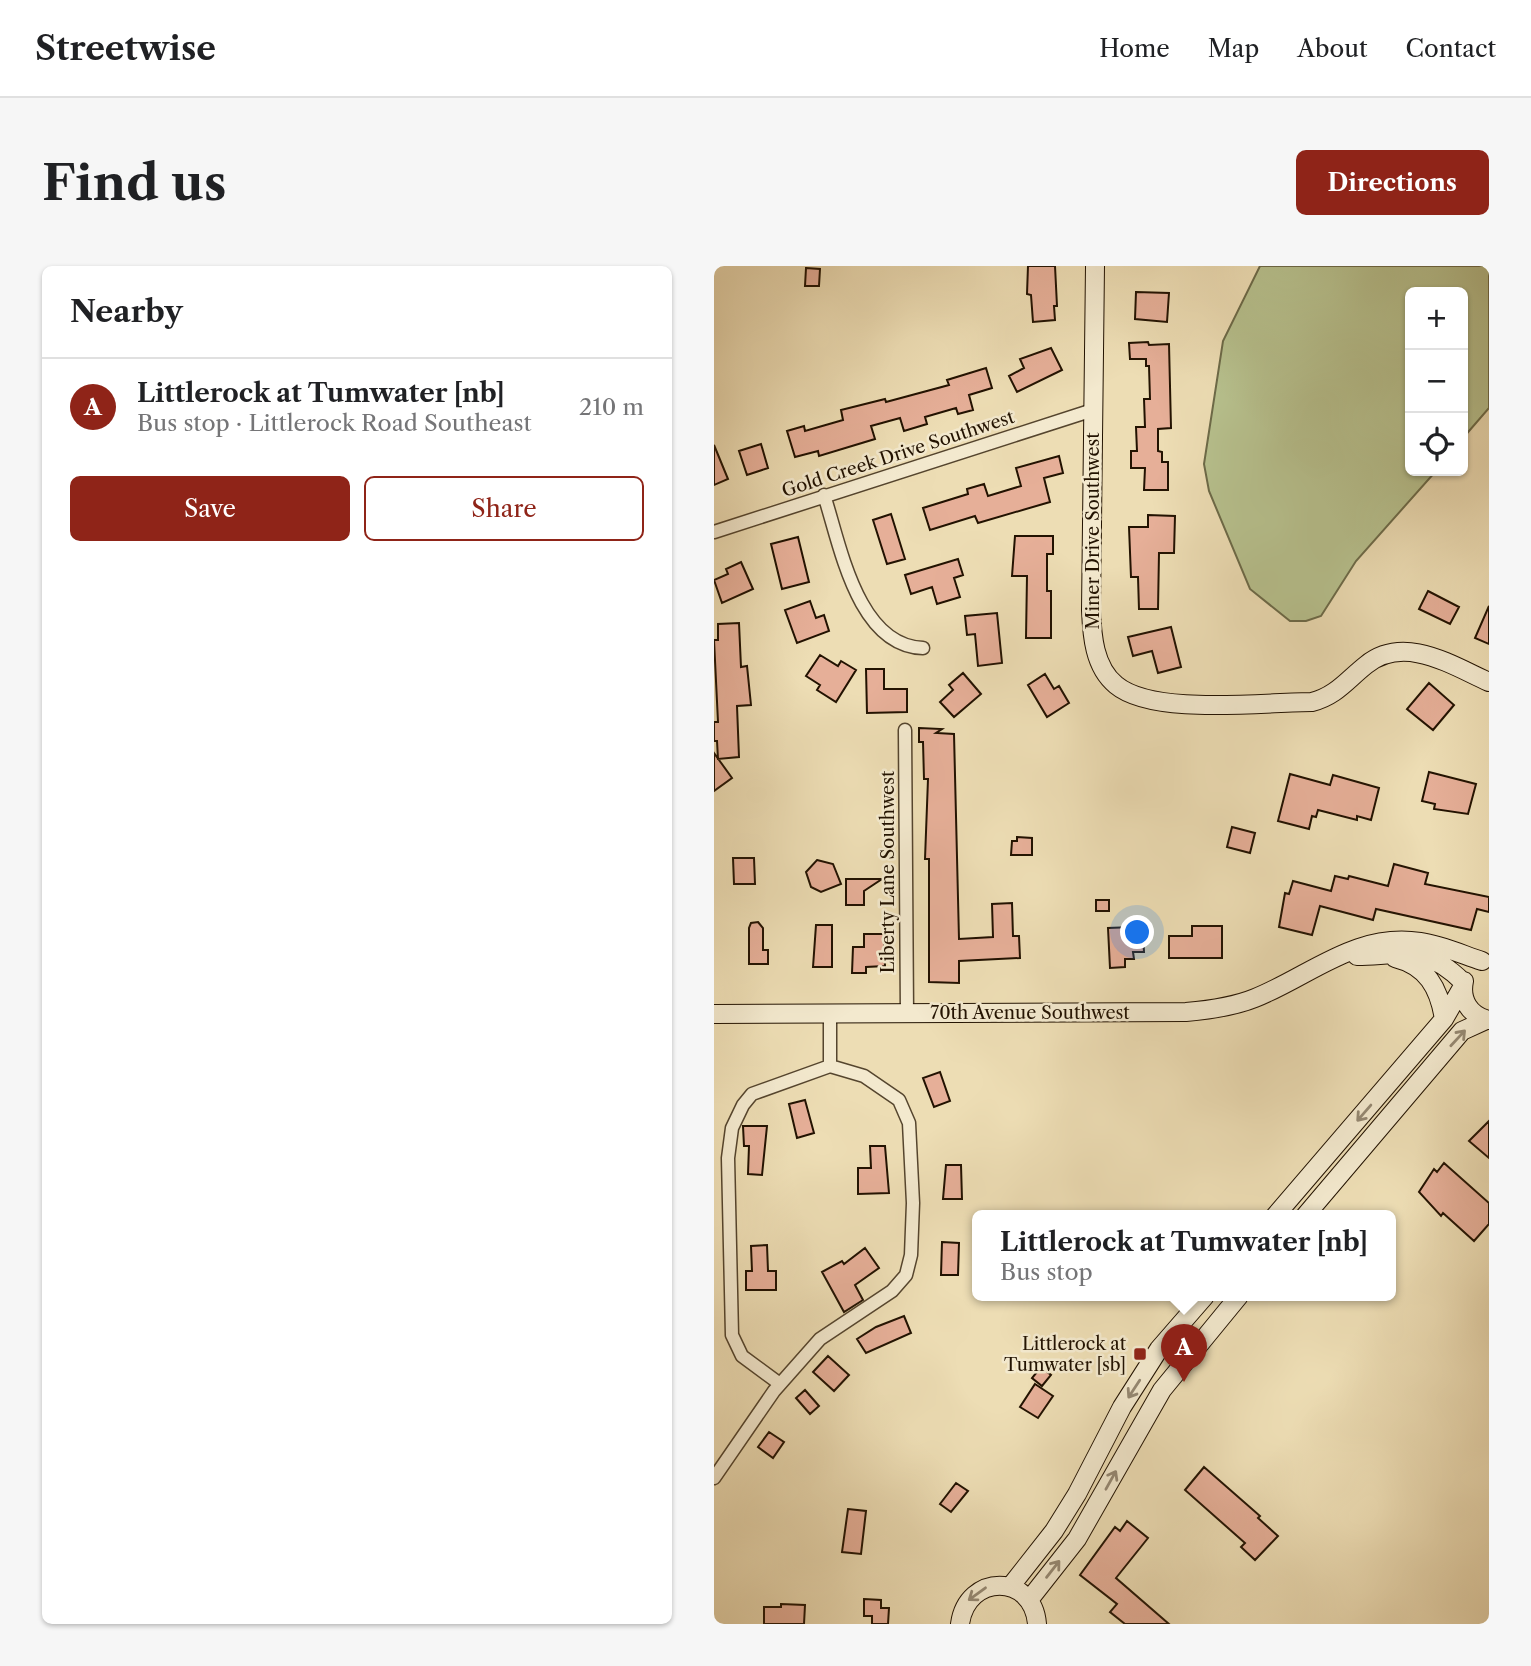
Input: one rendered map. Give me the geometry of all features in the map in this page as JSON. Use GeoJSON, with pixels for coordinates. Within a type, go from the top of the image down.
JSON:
{"type":"FeatureCollection","features":[{"type":"Feature","properties":{"kind":"street","name":"Miner Drive Southwest"},"geometry":{"type":"LineString","coordinates":[[1095,266],[1092,637],[1096,654],[1115,684],[1155,703],[1312,702],[1333,694],[1367,663],[1403,650],[1422,653],[1489,682]]}},
{"type":"Feature","properties":{"kind":"street","name":"Gold Creek Drive Southwest"},"geometry":{"type":"LineString","coordinates":[[714,532],[1093,410]]}},
{"type":"Feature","properties":{"kind":"street"},"geometry":{"type":"LineString","coordinates":[[824,495],[860,605],[885,633],[911,648],[923,648]]}},
{"type":"Feature","properties":{"kind":"street","name":"Liberty Lane Southwest"},"geometry":{"type":"LineString","coordinates":[[905,730],[907,1014]]}},
{"type":"Feature","properties":{"kind":"street","name":"70th Avenue Southwest"},"geometry":{"type":"LineString","coordinates":[[714,1014],[830,1015],[1214,1009],[1255,999],[1333,956],[1370,944],[1418,942],[1485,960]]}},
{"type":"Feature","properties":{"kind":"street","name":"70th Avenue Southwest"},"geometry":{"type":"LineString","coordinates":[[1333,956],[1403,952],[1432,958],[1463,984]]}},
{"type":"Feature","properties":{"kind":"street"},"geometry":{"type":"LineString","coordinates":[[1385,955],[1411,962],[1429,977],[1441,1001],[1444,1019]]}},
{"type":"Feature","properties":{"kind":"street"},"geometry":{"type":"LineString","coordinates":[[1280,1210],[1444,1019],[1467,973],[1485,960]]}},
{"type":"Feature","properties":{"kind":"street"},"geometry":{"type":"LineString","coordinates":[[1463,984],[1468,1007],[1487,1020]]}},
{"type":"Feature","properties":{"kind":"street"},"geometry":{"type":"LineString","coordinates":[[830,1015],[830,1066]]}},
{"type":"Feature","properties":{"kind":"street"},"geometry":{"type":"LineString","coordinates":[[1310,1210],[1462,1031],[1487,1020]]}},
{"type":"Feature","properties":{"kind":"street"},"geometry":{"type":"LineString","coordinates":[[714,1478],[780,1384],[820,1339],[892,1291],[906,1275],[911,1255],[913,1203],[909,1122],[899,1100],[884,1088],[864,1076],[830,1066],[752,1094],[732,1128],[728,1158],[732,1335],[743,1356],[780,1384]]}},
{"type":"Feature","properties":{"kind":"street"},"geometry":{"type":"LineString","coordinates":[[1010,1587],[1066,1512],[1122,1407],[1159,1349],[1201,1301]]}},
{"type":"Feature","properties":{"kind":"street"},"geometry":{"type":"LineString","coordinates":[[1029,1600],[1077,1539],[1162,1391],[1235,1301]]}},
{"type":"Feature","properties":{"kind":"street"},"geometry":{"type":"LineString","coordinates":[[960,1624],[962,1611],[969,1598],[981,1589],[996,1585],[1010,1587],[1029,1600],[1037,1624]]}},
{"type":"Feature","properties":{"kind":"green space"},"geometry":{"type":"Polygon","coordinates":[[[1260,266],[1489,266],[1489,408],[1468,432],[1468,287],[1405,287],[1405,476],[1432,476],[1356,561],[1321,616],[1306,621],[1290,621],[1250,589],[1209,491],[1204,464],[1223,341],[1260,266]]]}},
{"type":"Feature","properties":{"kind":"building"},"geometry":{"type":"Polygon","coordinates":[[[1028,266],[1055,266],[1055,320],[1033,322],[1031,295],[1027,294],[1028,266]]]}},
{"type":"Feature","properties":{"kind":"building"},"geometry":{"type":"Polygon","coordinates":[[[806,268],[820,269],[819,286],[805,286],[806,268]]]}},
{"type":"Feature","properties":{"kind":"building"},"geometry":{"type":"Polygon","coordinates":[[[1136,292],[1169,293],[1167,322],[1135,319],[1136,292]]]}},
{"type":"Feature","properties":{"kind":"building"},"geometry":{"type":"Polygon","coordinates":[[[1148,342],[1149,345],[1169,344],[1171,428],[1158,429],[1158,451],[1162,452],[1162,462],[1168,462],[1168,490],[1144,490],[1145,468],[1131,468],[1131,451],[1137,451],[1136,427],[1145,427],[1144,399],[1150,399],[1149,366],[1146,366],[1146,359],[1130,359],[1129,343],[1148,342]]]}},
{"type":"Feature","properties":{"kind":"building"},"geometry":{"type":"Polygon","coordinates":[[[1051,348],[1062,370],[1017,392],[1009,376],[1024,368],[1020,359],[1051,348]]]}},
{"type":"Feature","properties":{"kind":"building"},"geometry":{"type":"Polygon","coordinates":[[[986,368],[992,388],[969,395],[973,410],[958,414],[956,408],[925,417],[927,424],[904,431],[900,418],[871,426],[875,439],[819,456],[818,451],[795,457],[787,431],[804,426],[805,431],[843,420],[841,410],[885,399],[886,402],[949,385],[947,380],[986,368]]]}},
{"type":"Feature","properties":{"kind":"building"},"geometry":{"type":"Polygon","coordinates":[[[761,444],[768,468],[747,475],[739,451],[761,444]]]}},
{"type":"Feature","properties":{"kind":"building"},"geometry":{"type":"Polygon","coordinates":[[[714,445],[728,479],[714,485],[714,445]]]}},
{"type":"Feature","properties":{"kind":"building"},"geometry":{"type":"Polygon","coordinates":[[[1059,456],[1063,473],[1044,478],[1050,502],[978,523],[975,516],[930,530],[923,508],[968,494],[967,489],[984,484],[988,496],[1021,486],[1016,468],[1059,456]]]}},
{"type":"Feature","properties":{"kind":"building"},"geometry":{"type":"Polygon","coordinates":[[[891,514],[905,559],[887,564],[873,520],[891,514]]]}},
{"type":"Feature","properties":{"kind":"building"},"geometry":{"type":"Polygon","coordinates":[[[1148,515],[1175,516],[1174,553],[1159,553],[1158,609],[1139,609],[1138,577],[1131,577],[1129,527],[1148,527],[1148,515]]]}},
{"type":"Feature","properties":{"kind":"building"},"geometry":{"type":"Polygon","coordinates":[[[1015,536],[1053,536],[1053,554],[1047,554],[1047,591],[1051,591],[1051,638],[1026,638],[1027,576],[1012,576],[1015,536]]]}},
{"type":"Feature","properties":{"kind":"building"},"geometry":{"type":"Polygon","coordinates":[[[798,537],[809,582],[782,589],[771,544],[798,537]]]}},
{"type":"Feature","properties":{"kind":"building"},"geometry":{"type":"Polygon","coordinates":[[[958,559],[963,575],[954,578],[960,597],[937,604],[932,587],[911,594],[905,575],[958,559]]]}},
{"type":"Feature","properties":{"kind":"building"},"geometry":{"type":"Polygon","coordinates":[[[741,562],[753,589],[722,603],[714,580],[728,574],[726,569],[741,562]]]}},
{"type":"Feature","properties":{"kind":"building"},"geometry":{"type":"Polygon","coordinates":[[[1428,591],[1459,607],[1450,624],[1419,609],[1428,591]]]}},
{"type":"Feature","properties":{"kind":"building"},"geometry":{"type":"Polygon","coordinates":[[[810,601],[816,618],[824,615],[829,631],[797,643],[785,610],[810,601]]]}},
{"type":"Feature","properties":{"kind":"building"},"geometry":{"type":"Polygon","coordinates":[[[1489,606],[1489,644],[1475,638],[1489,606]]]}},
{"type":"Feature","properties":{"kind":"building"},"geometry":{"type":"Polygon","coordinates":[[[997,613],[1002,663],[978,666],[975,634],[967,635],[965,616],[997,613]]]}},
{"type":"Feature","properties":{"kind":"building"},"geometry":{"type":"Polygon","coordinates":[[[739,623],[741,667],[747,666],[751,705],[737,706],[739,757],[718,759],[717,741],[714,741],[714,722],[718,722],[714,640],[718,640],[718,624],[739,623]]]}},
{"type":"Feature","properties":{"kind":"building"},"geometry":{"type":"Polygon","coordinates":[[[1171,627],[1181,667],[1158,673],[1152,651],[1133,656],[1128,637],[1171,627]]]}},
{"type":"Feature","properties":{"kind":"building"},"geometry":{"type":"Polygon","coordinates":[[[820,655],[838,666],[841,661],[856,670],[836,702],[817,690],[820,685],[806,676],[820,655]]]}},
{"type":"Feature","properties":{"kind":"building"},"geometry":{"type":"Polygon","coordinates":[[[866,669],[884,669],[884,689],[907,689],[907,712],[867,713],[866,669]]]}},
{"type":"Feature","properties":{"kind":"building"},"geometry":{"type":"Polygon","coordinates":[[[963,673],[981,694],[954,717],[940,702],[953,690],[949,685],[963,673]]]}},
{"type":"Feature","properties":{"kind":"building"},"geometry":{"type":"Polygon","coordinates":[[[1045,674],[1054,689],[1059,686],[1069,703],[1047,717],[1028,685],[1045,674]]]}},
{"type":"Feature","properties":{"kind":"building"},"geometry":{"type":"Polygon","coordinates":[[[1429,683],[1454,705],[1433,730],[1407,709],[1429,683]]]}},
{"type":"Feature","properties":{"kind":"building"},"geometry":{"type":"Polygon","coordinates":[[[919,728],[942,729],[936,733],[954,734],[959,939],[993,937],[992,904],[1012,903],[1013,936],[1019,936],[1020,958],[959,961],[959,983],[929,982],[929,859],[925,859],[928,779],[924,779],[923,742],[919,742],[919,728]]]}},
{"type":"Feature","properties":{"kind":"building"},"geometry":{"type":"Polygon","coordinates":[[[714,753],[732,778],[714,791],[714,753]]]}},
{"type":"Feature","properties":{"kind":"building"},"geometry":{"type":"Polygon","coordinates":[[[1429,772],[1476,784],[1468,814],[1434,809],[1435,804],[1422,801],[1429,772]]]}},
{"type":"Feature","properties":{"kind":"building"},"geometry":{"type":"Polygon","coordinates":[[[1290,774],[1330,785],[1333,775],[1379,788],[1371,820],[1357,816],[1357,820],[1318,810],[1316,817],[1312,816],[1309,829],[1278,821],[1290,774]]]}},
{"type":"Feature","properties":{"kind":"building"},"geometry":{"type":"Polygon","coordinates":[[[1232,827],[1255,833],[1250,853],[1227,847],[1232,827]]]}},
{"type":"Feature","properties":{"kind":"building"},"geometry":{"type":"Polygon","coordinates":[[[1017,837],[1032,838],[1032,855],[1011,855],[1012,841],[1017,841],[1017,837]]]}},
{"type":"Feature","properties":{"kind":"building"},"geometry":{"type":"Polygon","coordinates":[[[733,858],[754,858],[755,884],[734,884],[733,858]]]}},
{"type":"Feature","properties":{"kind":"building"},"geometry":{"type":"Polygon","coordinates":[[[817,860],[833,864],[841,884],[821,892],[811,887],[806,872],[817,860]]]}},
{"type":"Feature","properties":{"kind":"building"},"geometry":{"type":"Polygon","coordinates":[[[1394,864],[1428,873],[1425,884],[1489,897],[1489,912],[1477,909],[1471,930],[1376,909],[1373,920],[1320,906],[1312,935],[1279,927],[1285,893],[1289,894],[1293,881],[1331,891],[1335,876],[1348,879],[1349,876],[1388,886],[1394,864]]]}},
{"type":"Feature","properties":{"kind":"building"},"geometry":{"type":"Polygon","coordinates":[[[846,879],[882,879],[864,891],[864,905],[846,905],[846,879]]]}},
{"type":"Feature","properties":{"kind":"building"},"geometry":{"type":"Polygon","coordinates":[[[1096,900],[1109,900],[1109,911],[1096,911],[1096,900]]]}},
{"type":"Feature","properties":{"kind":"building"},"geometry":{"type":"Polygon","coordinates":[[[758,922],[763,928],[763,950],[768,950],[768,964],[749,964],[749,928],[751,923],[758,922]]]}},
{"type":"Feature","properties":{"kind":"building"},"geometry":{"type":"Polygon","coordinates":[[[816,925],[832,925],[832,967],[813,967],[816,925]]]}},
{"type":"Feature","properties":{"kind":"building"},"geometry":{"type":"Polygon","coordinates":[[[1192,926],[1222,926],[1222,958],[1169,958],[1169,936],[1192,936],[1192,926]]]}},
{"type":"Feature","properties":{"kind":"building"},"geometry":{"type":"Polygon","coordinates":[[[1133,927],[1133,934],[1143,934],[1144,952],[1133,952],[1134,959],[1125,959],[1125,967],[1110,968],[1108,928],[1133,927]]]}},
{"type":"Feature","properties":{"kind":"building"},"geometry":{"type":"Polygon","coordinates":[[[864,934],[884,934],[885,966],[866,967],[866,973],[852,973],[853,947],[864,947],[864,934]]]}},
{"type":"Feature","properties":{"kind":"building"},"geometry":{"type":"Polygon","coordinates":[[[940,1072],[950,1101],[934,1107],[923,1078],[940,1072]]]}},
{"type":"Feature","properties":{"kind":"building"},"geometry":{"type":"Polygon","coordinates":[[[805,1100],[814,1133],[797,1138],[789,1104],[805,1100]]]}},
{"type":"Feature","properties":{"kind":"building"},"geometry":{"type":"Polygon","coordinates":[[[1489,1121],[1489,1158],[1469,1141],[1489,1121]]]}},
{"type":"Feature","properties":{"kind":"building"},"geometry":{"type":"Polygon","coordinates":[[[743,1126],[767,1126],[762,1175],[748,1174],[749,1146],[744,1146],[743,1126]]]}},
{"type":"Feature","properties":{"kind":"building"},"geometry":{"type":"Polygon","coordinates":[[[870,1146],[885,1146],[889,1193],[858,1194],[858,1168],[871,1168],[870,1146]]]}},
{"type":"Feature","properties":{"kind":"building"},"geometry":{"type":"Polygon","coordinates":[[[1444,1163],[1489,1203],[1489,1224],[1474,1241],[1443,1213],[1441,1216],[1419,1192],[1434,1169],[1437,1172],[1444,1163]]]}},
{"type":"Feature","properties":{"kind":"building"},"geometry":{"type":"Polygon","coordinates":[[[946,1165],[961,1165],[962,1199],[943,1199],[946,1165]]]}},
{"type":"Feature","properties":{"kind":"building"},"geometry":{"type":"Polygon","coordinates":[[[942,1242],[959,1243],[958,1275],[941,1275],[942,1242]]]}},
{"type":"Feature","properties":{"kind":"building"},"geometry":{"type":"Polygon","coordinates":[[[767,1245],[768,1271],[776,1271],[776,1290],[746,1290],[746,1271],[752,1271],[751,1246],[767,1245]]]}},
{"type":"Feature","properties":{"kind":"building"},"geometry":{"type":"Polygon","coordinates":[[[865,1248],[879,1268],[855,1285],[863,1300],[844,1312],[822,1272],[842,1261],[844,1264],[865,1248]]]}},
{"type":"Feature","properties":{"kind":"building"},"geometry":{"type":"Polygon","coordinates":[[[904,1316],[911,1333],[866,1353],[857,1339],[876,1327],[904,1316]]]}},
{"type":"Feature","properties":{"kind":"building"},"geometry":{"type":"Polygon","coordinates":[[[828,1356],[849,1375],[834,1391],[813,1372],[828,1356]]]}},
{"type":"Feature","properties":{"kind":"building"},"geometry":{"type":"Polygon","coordinates":[[[1041,1367],[1051,1375],[1042,1386],[1032,1378],[1041,1367]]]}},
{"type":"Feature","properties":{"kind":"building"},"geometry":{"type":"Polygon","coordinates":[[[1035,1384],[1053,1396],[1038,1418],[1020,1407],[1035,1384]]]}},
{"type":"Feature","properties":{"kind":"building"},"geometry":{"type":"Polygon","coordinates":[[[805,1390],[819,1406],[810,1414],[796,1398],[805,1390]]]}},
{"type":"Feature","properties":{"kind":"building"},"geometry":{"type":"Polygon","coordinates":[[[769,1432],[784,1442],[773,1458],[758,1447],[769,1432]]]}},
{"type":"Feature","properties":{"kind":"building"},"geometry":{"type":"Polygon","coordinates":[[[1204,1467],[1260,1516],[1258,1518],[1278,1536],[1255,1560],[1241,1547],[1245,1543],[1185,1490],[1204,1467]]]}},
{"type":"Feature","properties":{"kind":"building"},"geometry":{"type":"Polygon","coordinates":[[[956,1483],[968,1491],[951,1512],[940,1504],[956,1483]]]}},
{"type":"Feature","properties":{"kind":"building"},"geometry":{"type":"Polygon","coordinates":[[[848,1509],[866,1511],[861,1554],[842,1552],[848,1509]]]}},
{"type":"Feature","properties":{"kind":"building"},"geometry":{"type":"Polygon","coordinates":[[[1127,1521],[1148,1538],[1116,1578],[1169,1624],[1125,1624],[1110,1612],[1117,1604],[1080,1575],[1115,1527],[1120,1531],[1127,1521]]]}},
{"type":"Feature","properties":{"kind":"building"},"geometry":{"type":"Polygon","coordinates":[[[864,1599],[881,1600],[881,1608],[889,1608],[888,1624],[872,1624],[872,1616],[864,1616],[864,1599]]]}},
{"type":"Feature","properties":{"kind":"building"},"geometry":{"type":"Polygon","coordinates":[[[781,1604],[805,1605],[804,1624],[764,1624],[764,1607],[781,1607],[781,1604]]]}},
{"type":"Feature","properties":{"kind":"place","name":"Littlerock at Tumwater [sb]"},"geometry":{"type":"Point","coordinates":[1140,1354]}},
{"type":"Feature","properties":{"kind":"place","name":"Littlerock at Tumwater [nb]"},"geometry":{"type":"Point","coordinates":[1184,1382]}}]}
